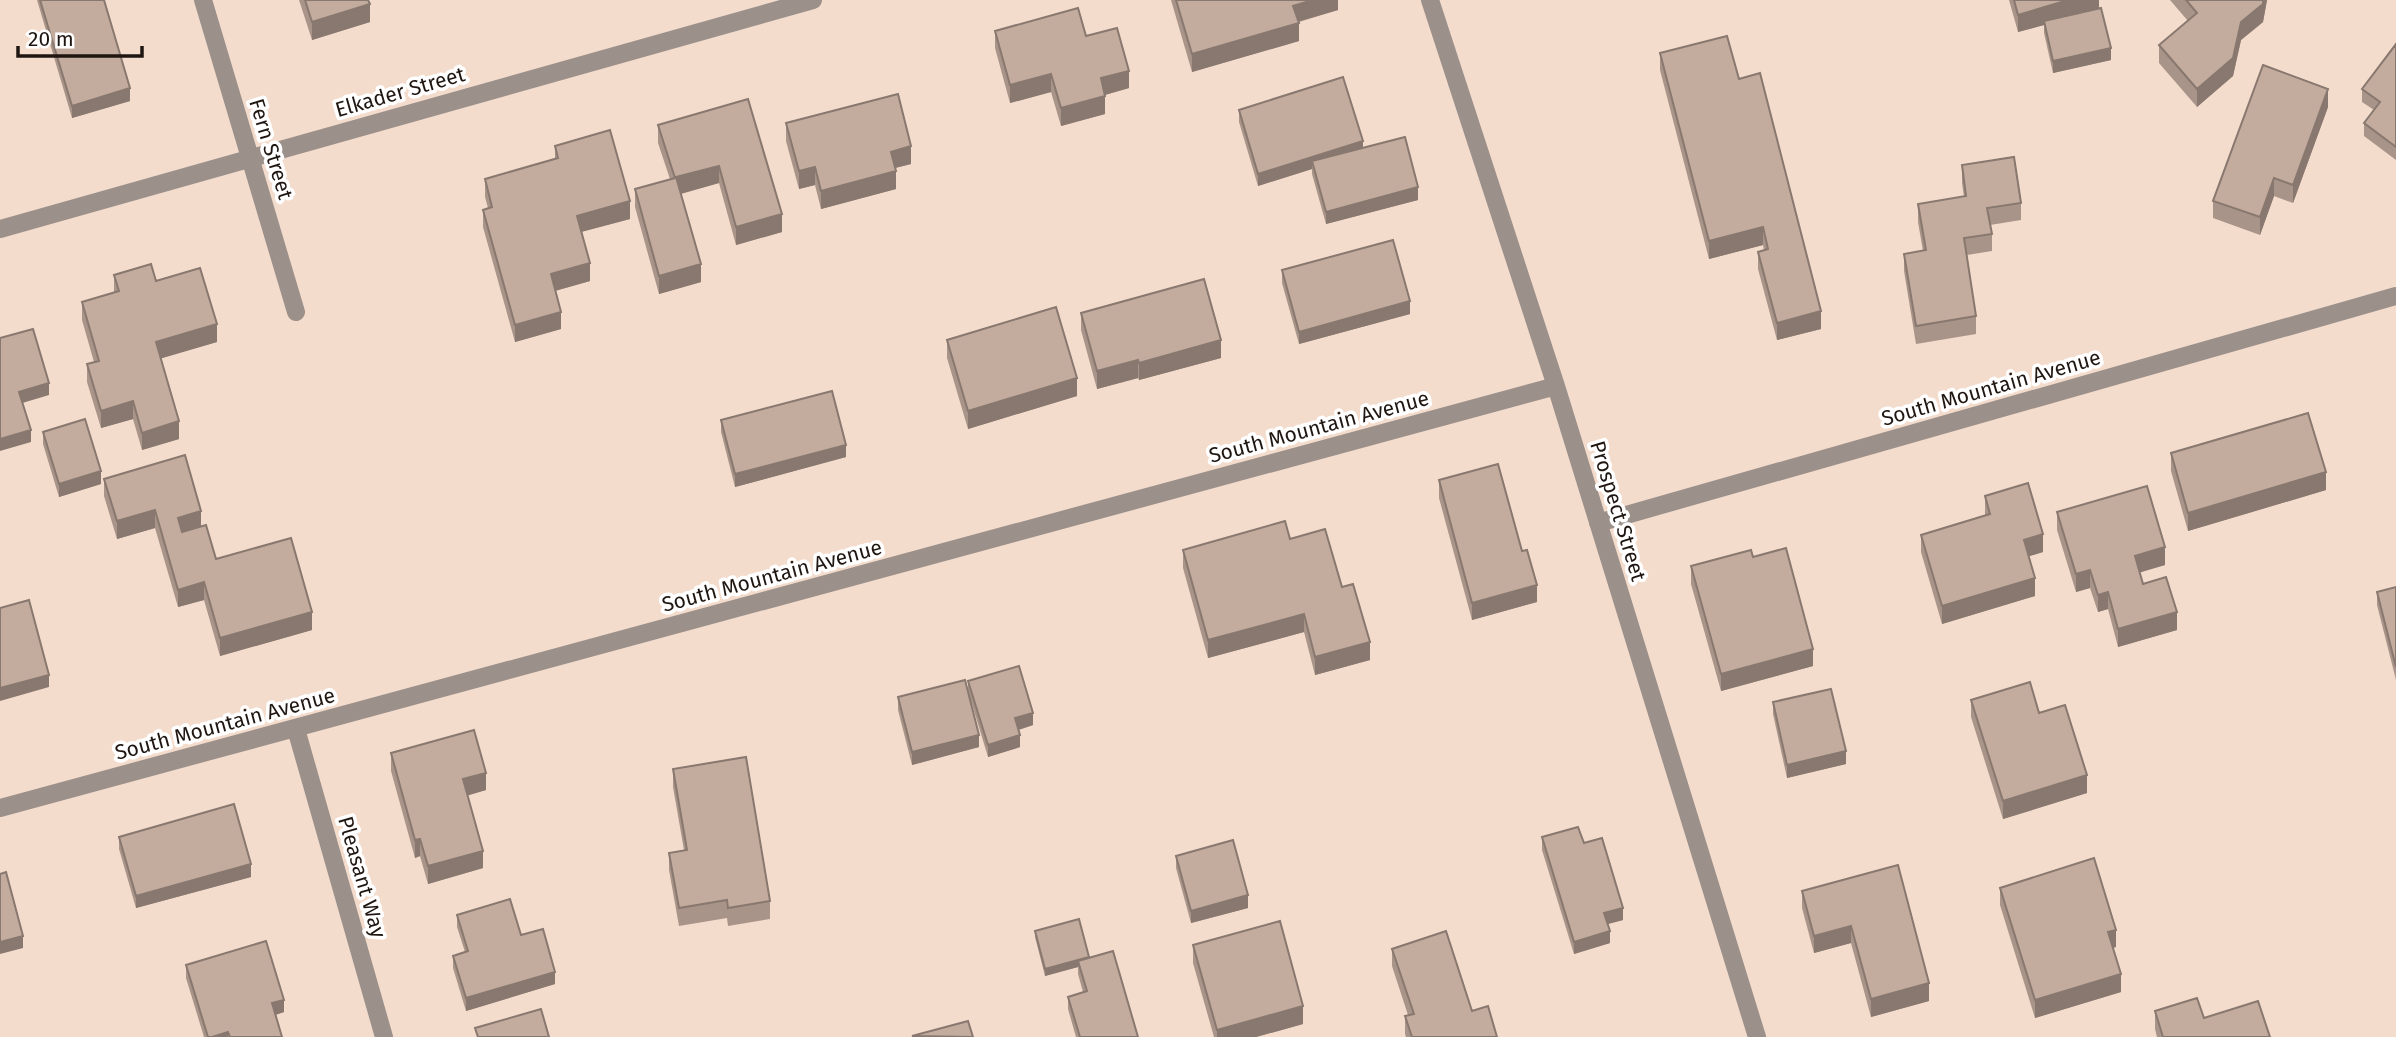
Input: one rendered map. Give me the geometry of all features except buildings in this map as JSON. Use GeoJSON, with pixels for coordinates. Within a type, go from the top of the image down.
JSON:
{"type":"FeatureCollection","features":[{"type":"Feature","properties":{"kind":"street","name":"Fern Street"},"geometry":{"type":"LineString","coordinates":[[203,0],[296,312]]}},
{"type":"Feature","properties":{"kind":"street","name":"Elkader Street"},"geometry":{"type":"LineString","coordinates":[[0,229],[813,0]]}},
{"type":"Feature","properties":{"kind":"street","name":"Prospect Street"},"geometry":{"type":"LineString","coordinates":[[1430,0],[1556,386],[1757,1037]]}},
{"type":"Feature","properties":{"kind":"street","name":"South Mountain Avenue"},"geometry":{"type":"LineString","coordinates":[[1598,523],[2396,296]]}},
{"type":"Feature","properties":{"kind":"street","name":"South Mountain Avenue"},"geometry":{"type":"LineString","coordinates":[[0,808],[1556,386]]}},
{"type":"Feature","properties":{"kind":"street","name":"Pleasant Way"},"geometry":{"type":"LineString","coordinates":[[296,729],[384,1037]]}}]}
